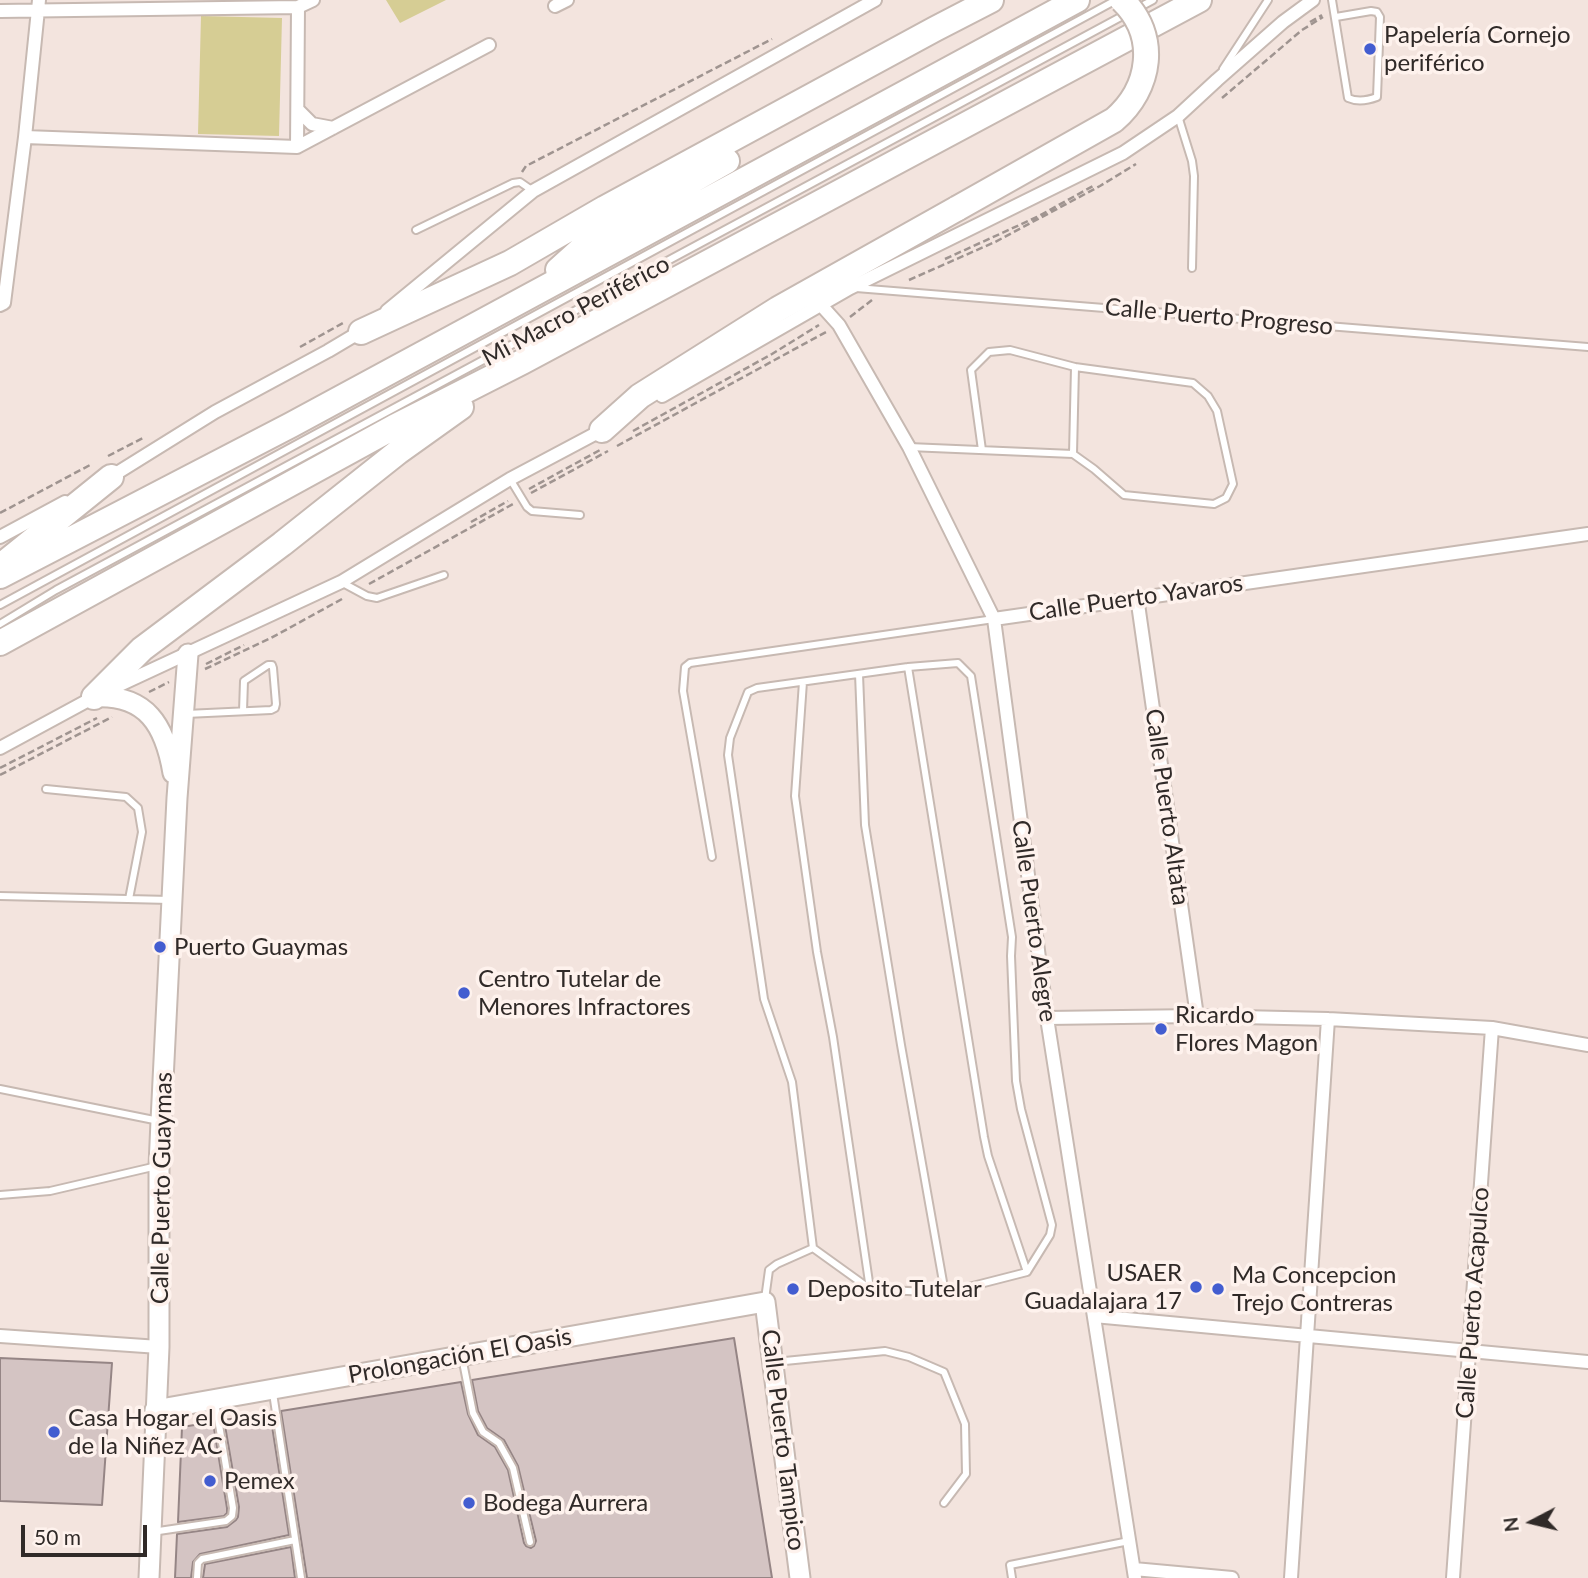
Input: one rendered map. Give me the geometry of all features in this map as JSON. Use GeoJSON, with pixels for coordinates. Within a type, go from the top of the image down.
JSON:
{"type":"FeatureCollection","features":[{"type":"Feature","properties":{"kind":"highway"},"geometry":{"type":"LineString","coordinates":[[510,263],[605,208],[991,0]]}},
{"type":"Feature","properties":{"kind":"highway"},"geometry":{"type":"LineString","coordinates":[[355,326],[510,263],[598,234],[1008,0]]}},
{"type":"Feature","properties":{"kind":"highway"},"geometry":{"type":"LineString","coordinates":[[0,576],[291,425],[1077,0]]}},
{"type":"Feature","properties":{"kind":"highway"},"geometry":{"type":"LineString","coordinates":[[602,430],[640,396],[755,324],[1114,120],[1133,101],[1144,77],[1146,51],[1140,26],[1122,0]]}},
{"type":"Feature","properties":{"kind":"highway"},"geometry":{"type":"LineString","coordinates":[[0,643],[394,427],[522,362],[1199,0]]}},
{"type":"Feature","properties":{"kind":"highway"},"geometry":{"type":"LineString","coordinates":[[530,296],[598,234]]}},
{"type":"Feature","properties":{"kind":"highway"},"geometry":{"type":"LineString","coordinates":[[94,697],[142,649],[282,544],[398,452],[522,362]]}},
{"type":"Feature","properties":{"kind":"highway"},"geometry":{"type":"LineString","coordinates":[[0,566],[111,477]]}},
{"type":"Feature","properties":{"kind":"street"},"geometry":{"type":"LineString","coordinates":[[0,11],[39,5],[298,7],[313,0]]}},
{"type":"Feature","properties":{"kind":"street"},"geometry":{"type":"LineString","coordinates":[[0,537],[111,477],[355,326],[533,191],[875,0]]}},
{"type":"Feature","properties":{"kind":"street"},"geometry":{"type":"LineString","coordinates":[[0,748],[94,697],[341,582],[510,479],[602,430],[850,288],[1123,153],[1178,116],[1283,22],[1313,0]]}},
{"type":"Feature","properties":{"kind":"street"},"geometry":{"type":"LineString","coordinates":[[0,305],[4,303],[39,5]]}},
{"type":"Feature","properties":{"kind":"street"},"geometry":{"type":"LineString","coordinates":[[297,147],[298,7]]}},
{"type":"Feature","properties":{"kind":"street"},"geometry":{"type":"LineString","coordinates":[[25,137],[297,147],[489,45]]}},
{"type":"Feature","properties":{"kind":"street"},"geometry":{"type":"LineString","coordinates":[[298,110],[312,124],[333,128]]}},
{"type":"Feature","properties":{"kind":"street","name":"Calle Puerto Alegre"},"geometry":{"type":"LineString","coordinates":[[821,305],[839,325],[909,447],[994,619],[1047,1018],[1134,1574]]}},
{"type":"Feature","properties":{"kind":"street","name":"Calle Puerto Yavaros"},"geometry":{"type":"LineString","coordinates":[[994,619],[1588,534]]}},
{"type":"Feature","properties":{"kind":"street","name":"Calle Puerto Altata"},"geometry":{"type":"LineString","coordinates":[[1137,597],[1197,1016]]}},
{"type":"Feature","properties":{"kind":"street","name":"Calle Puerto Guaymas"},"geometry":{"type":"LineString","coordinates":[[149,1578],[159,1347],[159,1166],[177,798],[188,654]]}},
{"type":"Feature","properties":{"kind":"street"},"geometry":{"type":"LineString","coordinates":[[94,697],[116,698],[136,706]]}},
{"type":"Feature","properties":{"kind":"street","name":"Calle Puerto Guaymas"},"geometry":{"type":"LineString","coordinates":[[136,706],[146,711],[154,720],[166,741],[177,798]]}},
{"type":"Feature","properties":{"kind":"street"},"geometry":{"type":"LineString","coordinates":[[1047,1018],[1197,1016],[1328,1019],[1492,1028],[1588,1045]]}},
{"type":"Feature","properties":{"kind":"street"},"geometry":{"type":"LineString","coordinates":[[1291,1578],[1328,1019]]}},
{"type":"Feature","properties":{"kind":"street","name":"Calle Puerto Acapulco"},"geometry":{"type":"LineString","coordinates":[[1453,1578],[1492,1028]]}},
{"type":"Feature","properties":{"kind":"street","name":"Prolongación El Oasis"},"geometry":{"type":"LineString","coordinates":[[155,1410],[765,1302]]}},
{"type":"Feature","properties":{"kind":"street","name":"Calle Puerto Tampico"},"geometry":{"type":"LineString","coordinates":[[765,1302],[800,1578]]}},
{"type":"Feature","properties":{"kind":"street"},"geometry":{"type":"LineString","coordinates":[[1094,1316],[1588,1362]]}},
{"type":"Feature","properties":{"kind":"street"},"geometry":{"type":"LineString","coordinates":[[0,1336],[159,1347]]}},
{"type":"Feature","properties":{"kind":"street"},"geometry":{"type":"LineString","coordinates":[[1134,1574],[1232,1578]]}},
{"type":"Feature","properties":{"kind":"lane","name":"Mi Macro Periférico"},"geometry":{"type":"LineString","coordinates":[[0,605],[1116,0]]}},
{"type":"Feature","properties":{"kind":"lane","name":"Mi Macro Periférico"},"geometry":{"type":"LineString","coordinates":[[0,624],[68,584],[1153,0]]}},
{"type":"Feature","properties":{"kind":"lane"},"geometry":{"type":"LineString","coordinates":[[1217,80],[1268,0]]}},
{"type":"Feature","properties":{"kind":"lane"},"geometry":{"type":"LineString","coordinates":[[1332,0],[1348,98],[1353,100],[1377,97],[1380,17],[1377,12],[1371,10],[1335,14]]}},
{"type":"Feature","properties":{"kind":"lane"},"geometry":{"type":"LineString","coordinates":[[1178,116],[1194,176],[1192,268]]}},
{"type":"Feature","properties":{"kind":"lane"},"geometry":{"type":"LineString","coordinates":[[416,230],[513,183],[520,182],[533,191]]}},
{"type":"Feature","properties":{"kind":"lane","name":"Calle Puerto Progreso"},"geometry":{"type":"LineString","coordinates":[[850,288],[1588,347]]}},
{"type":"Feature","properties":{"kind":"lane"},"geometry":{"type":"LineString","coordinates":[[909,447],[1073,454],[1124,495],[1214,504],[1226,498],[1233,484],[1217,411],[1208,396],[1193,383],[1075,368],[1010,350],[989,352],[971,370],[982,450]]}},
{"type":"Feature","properties":{"kind":"lane"},"geometry":{"type":"LineString","coordinates":[[1073,454],[1075,368]]}},
{"type":"Feature","properties":{"kind":"lane"},"geometry":{"type":"LineString","coordinates":[[510,479],[532,511],[580,515]]}},
{"type":"Feature","properties":{"kind":"lane"},"geometry":{"type":"LineString","coordinates":[[341,582],[367,596],[377,598],[444,575]]}},
{"type":"Feature","properties":{"kind":"lane","name":"Calle Puerto Yavaros"},"geometry":{"type":"LineString","coordinates":[[712,857],[683,691],[685,667],[690,663],[994,619]]}},
{"type":"Feature","properties":{"kind":"lane"},"geometry":{"type":"LineString","coordinates":[[958,663],[971,676],[1012,937],[1016,1081],[1052,1225],[1050,1235],[1027,1272],[945,1293],[870,1289],[813,1248],[792,1082],[764,999],[728,755],[730,738],[748,692],[757,688],[859,674],[958,663]]}},
{"type":"Feature","properties":{"kind":"lane"},"geometry":{"type":"LineString","coordinates":[[184,715],[271,710],[275,708],[272,665],[244,681],[243,711]]}},
{"type":"Feature","properties":{"kind":"lane"},"geometry":{"type":"LineString","coordinates":[[908,667],[984,1137],[1027,1272]]}},
{"type":"Feature","properties":{"kind":"lane"},"geometry":{"type":"LineString","coordinates":[[859,674],[865,825],[945,1293]]}},
{"type":"Feature","properties":{"kind":"lane"},"geometry":{"type":"LineString","coordinates":[[803,682],[795,796],[870,1289]]}},
{"type":"Feature","properties":{"kind":"lane"},"geometry":{"type":"LineString","coordinates":[[46,789],[126,797],[138,808],[142,832],[129,899]]}},
{"type":"Feature","properties":{"kind":"lane"},"geometry":{"type":"LineString","coordinates":[[0,895],[172,900]]}},
{"type":"Feature","properties":{"kind":"lane"},"geometry":{"type":"LineString","coordinates":[[0,1089],[161,1121]]}},
{"type":"Feature","properties":{"kind":"lane"},"geometry":{"type":"LineString","coordinates":[[0,1195],[50,1191],[159,1166]]}},
{"type":"Feature","properties":{"kind":"lane"},"geometry":{"type":"LineString","coordinates":[[765,1302],[769,1270],[813,1248]]}},
{"type":"Feature","properties":{"kind":"lane"},"geometry":{"type":"LineString","coordinates":[[773,1362],[885,1351],[944,1371],[965,1424],[966,1474],[944,1503]]}},
{"type":"Feature","properties":{"kind":"lane"},"geometry":{"type":"LineString","coordinates":[[461,1355],[473,1413],[483,1432],[499,1443],[513,1468],[530,1542]]}},
{"type":"Feature","properties":{"kind":"lane"},"geometry":{"type":"LineString","coordinates":[[272,1389],[301,1578]]}},
{"type":"Feature","properties":{"kind":"lane"},"geometry":{"type":"LineString","coordinates":[[150,1532],[226,1521],[232,1516],[233,1508],[215,1399]]}},
{"type":"Feature","properties":{"kind":"lane"},"geometry":{"type":"LineString","coordinates":[[197,1578],[198,1563],[202,1559],[295,1540]]}},
{"type":"Feature","properties":{"kind":"lane"},"geometry":{"type":"LineString","coordinates":[[1012,1578],[1010,1565],[1129,1541]]}},
{"type":"Feature","properties":{"kind":"path"},"geometry":{"type":"LineString","coordinates":[[1222,98],[1302,30],[1335,14]]}},
{"type":"Feature","properties":{"kind":"path"},"geometry":{"type":"LineString","coordinates":[[513,183],[526,166],[773,38]]}},
{"type":"Feature","properties":{"kind":"path"},"geometry":{"type":"LineString","coordinates":[[187,678],[271,638],[839,325],[886,290],[995,242],[1100,186],[1138,162]]}},
{"type":"Feature","properties":{"kind":"path"},"geometry":{"type":"LineString","coordinates":[[302,347],[355,326]]}},
{"type":"Feature","properties":{"kind":"path"},"geometry":{"type":"LineString","coordinates":[[0,513],[148,435]]}},
{"type":"Feature","properties":{"kind":"path"},"geometry":{"type":"LineString","coordinates":[[0,775],[136,706]]}},
{"type":"Feature","properties":{"kind":"shaded area"},"geometry":{"type":"Polygon","coordinates":[[[386,0],[446,0],[400,23],[386,0]]]}},
{"type":"Feature","properties":{"kind":"shaded area"},"geometry":{"type":"Polygon","coordinates":[[[201,16],[282,18],[279,136],[198,134],[201,16]]]}},
{"type":"Feature","properties":{"kind":"building","name":"Bodega Aurrera"},"geometry":{"type":"Polygon","coordinates":[[[734,1338],[772,1578],[307,1578],[281,1411],[461,1382],[468,1414],[478,1435],[495,1447],[508,1470],[524,1543],[531,1548],[536,1541],[518,1466],[504,1440],[487,1428],[478,1411],[472,1380],[734,1338]]]}},
{"type":"Feature","properties":{"kind":"building","name":"Casa Hogar el Oasis de la Niñez AC"},"geometry":{"type":"Polygon","coordinates":[[[0,1358],[112,1363],[102,1505],[0,1501],[0,1358]]]}},
{"type":"Feature","properties":{"kind":"building"},"geometry":{"type":"Polygon","coordinates":[[[270,1413],[289,1535],[200,1554],[193,1562],[191,1578],[175,1578],[177,1534],[227,1527],[238,1517],[239,1507],[224,1420],[270,1413]]]}},
{"type":"Feature","properties":{"kind":"building"},"geometry":{"type":"Polygon","coordinates":[[[213,1422],[227,1513],[224,1516],[178,1522],[182,1427],[213,1422]]]}},
{"type":"Feature","properties":{"kind":"building"},"geometry":{"type":"Polygon","coordinates":[[[291,1547],[295,1578],[203,1578],[205,1564],[291,1547]]]}},
{"type":"Feature","properties":{"kind":"place","name":"Papelería Cornejo periférico"},"geometry":{"type":"Point","coordinates":[1370,49]}},
{"type":"Feature","properties":{"kind":"place","name":"Puerto Guaymas"},"geometry":{"type":"Point","coordinates":[160,947]}},
{"type":"Feature","properties":{"kind":"place","name":"Centro Tutelar de Menores Infractores"},"geometry":{"type":"Point","coordinates":[464,993]}},
{"type":"Feature","properties":{"kind":"place","name":"Ricardo Flores Magon"},"geometry":{"type":"Point","coordinates":[1161,1029]}},
{"type":"Feature","properties":{"kind":"place","name":"USAER Guadalajara 17"},"geometry":{"type":"Point","coordinates":[1196,1287]}},
{"type":"Feature","properties":{"kind":"place","name":"Deposito Tutelar"},"geometry":{"type":"Point","coordinates":[793,1289]}},
{"type":"Feature","properties":{"kind":"place","name":"Ma Concepcion Trejo Contreras"},"geometry":{"type":"Point","coordinates":[1218,1289]}},
{"type":"Feature","properties":{"kind":"place","name":"Casa Hogar el Oasis de la Niñez AC"},"geometry":{"type":"Point","coordinates":[54,1432]}},
{"type":"Feature","properties":{"kind":"place","name":"Pemex"},"geometry":{"type":"Point","coordinates":[210,1481]}},
{"type":"Feature","properties":{"kind":"place","name":"Bodega Aurrera"},"geometry":{"type":"Point","coordinates":[469,1503]}}]}
